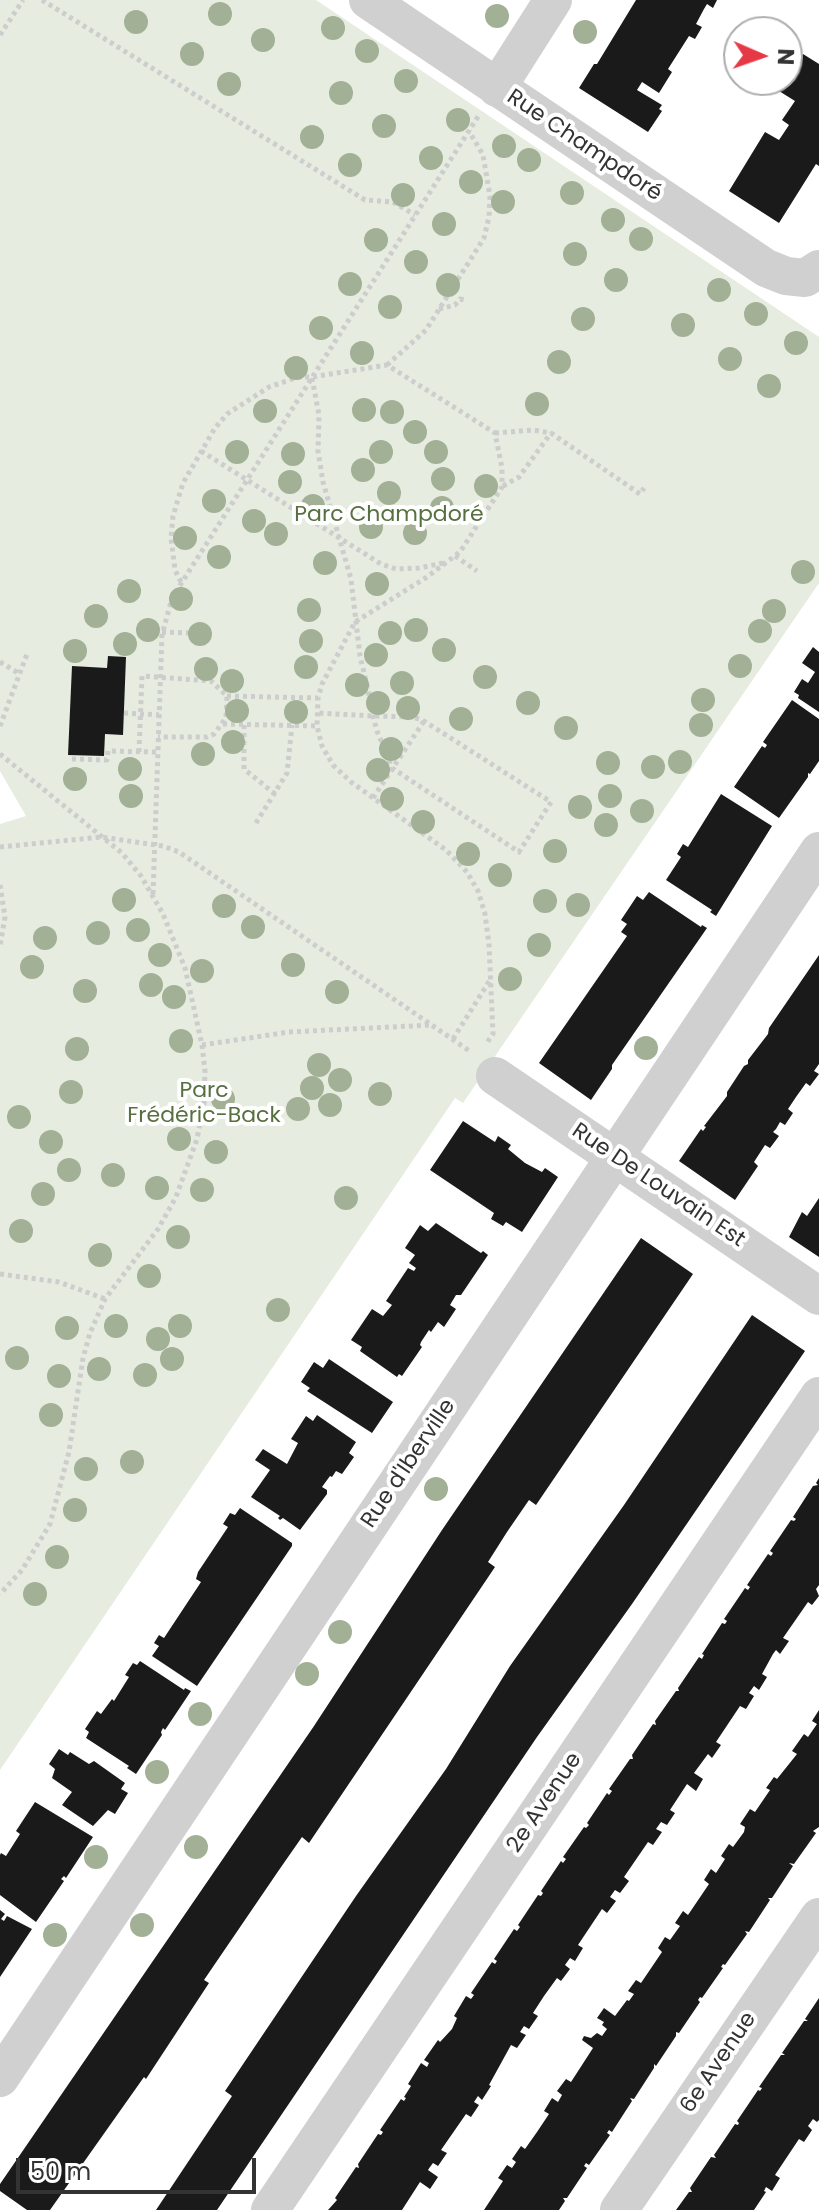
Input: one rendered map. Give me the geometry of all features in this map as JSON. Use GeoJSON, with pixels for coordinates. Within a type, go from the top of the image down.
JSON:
{"type":"FeatureCollection","features":[{"type":"Feature","properties":{"kind":"street","name":"Rue Champdoré"},"geometry":{"type":"LineString","coordinates":[[368,0],[766,268],[786,276],[812,273]]}},
{"type":"Feature","properties":{"kind":"street"},"geometry":{"type":"LineString","coordinates":[[497,88],[553,0]]}},
{"type":"Feature","properties":{"kind":"street","name":"Rue d'Iberville"},"geometry":{"type":"LineString","coordinates":[[0,2078],[819,851]]}},
{"type":"Feature","properties":{"kind":"street","name":"Rue De Louvain Est"},"geometry":{"type":"LineString","coordinates":[[487,1066],[819,1296]]}},
{"type":"Feature","properties":{"kind":"street","name":"2e Avenue"},"geometry":{"type":"LineString","coordinates":[[270,2210],[819,1396]]}},
{"type":"Feature","properties":{"kind":"street","name":"6e Avenue"},"geometry":{"type":"LineString","coordinates":[[619,2210],[819,1917]]}},
{"type":"Feature","properties":{"kind":"path"},"geometry":{"type":"LineString","coordinates":[[0,35],[23,0]]}},
{"type":"Feature","properties":{"kind":"path"},"geometry":{"type":"LineString","coordinates":[[42,0],[365,200],[393,202],[415,215]]}},
{"type":"Feature","properties":{"kind":"path"},"geometry":{"type":"LineString","coordinates":[[153,896],[165,616],[181,582],[497,88]]}},
{"type":"Feature","properties":{"kind":"path"},"geometry":{"type":"LineString","coordinates":[[181,582],[172,556],[173,516],[183,483],[215,428],[241,402],[285,380],[387,365],[426,330],[484,238],[489,217],[490,196],[483,155],[469,131]]}},
{"type":"Feature","properties":{"kind":"path"},"geometry":{"type":"LineString","coordinates":[[439,309],[455,305],[460,299],[465,300]]}},
{"type":"Feature","properties":{"kind":"path"},"geometry":{"type":"LineString","coordinates":[[387,365],[495,433],[533,430],[551,433],[640,494],[644,488]]}},
{"type":"Feature","properties":{"kind":"path"},"geometry":{"type":"LineString","coordinates":[[312,377],[319,415],[318,451],[323,482],[351,579],[355,622],[373,716],[392,768],[519,852],[551,802],[424,721],[413,717],[373,716],[318,713]]}},
{"type":"Feature","properties":{"kind":"path"},"geometry":{"type":"LineString","coordinates":[[495,433],[502,468],[502,487]]}},
{"type":"Feature","properties":{"kind":"path"},"geometry":{"type":"LineString","coordinates":[[493,1034],[485,914],[478,891],[467,872],[446,850],[333,765],[322,746],[317,726],[318,698],[322,684],[355,622],[460,552],[502,487],[519,477],[551,433]]}},
{"type":"Feature","properties":{"kind":"path"},"geometry":{"type":"LineString","coordinates":[[201,451],[381,564],[396,569],[444,563]]}},
{"type":"Feature","properties":{"kind":"path"},"geometry":{"type":"LineString","coordinates":[[454,556],[477,571]]}},
{"type":"Feature","properties":{"kind":"path"},"geometry":{"type":"LineString","coordinates":[[162,632],[192,633]]}},
{"type":"Feature","properties":{"kind":"path"},"geometry":{"type":"LineString","coordinates":[[0,726],[27,654]]}},
{"type":"Feature","properties":{"kind":"path"},"geometry":{"type":"LineString","coordinates":[[0,662],[20,674]]}},
{"type":"Feature","properties":{"kind":"path"},"geometry":{"type":"LineString","coordinates":[[139,752],[142,676],[211,681],[220,686],[227,696],[228,706],[223,724],[214,734],[207,737],[158,737]]}},
{"type":"Feature","properties":{"kind":"path"},"geometry":{"type":"LineString","coordinates":[[227,696],[318,698]]}},
{"type":"Feature","properties":{"kind":"path"},"geometry":{"type":"LineString","coordinates":[[124,713],[159,715]]}},
{"type":"Feature","properties":{"kind":"path"},"geometry":{"type":"LineString","coordinates":[[373,798],[424,721]]}},
{"type":"Feature","properties":{"kind":"path"},"geometry":{"type":"LineString","coordinates":[[223,724],[317,726]]}},
{"type":"Feature","properties":{"kind":"path"},"geometry":{"type":"LineString","coordinates":[[244,725],[244,769],[275,794]]}},
{"type":"Feature","properties":{"kind":"path"},"geometry":{"type":"LineString","coordinates":[[256,823],[287,773],[292,725]]}},
{"type":"Feature","properties":{"kind":"path"},"geometry":{"type":"LineString","coordinates":[[408,745],[414,750]]}},
{"type":"Feature","properties":{"kind":"path"},"geometry":{"type":"LineString","coordinates":[[72,759],[107,760],[108,751],[157,752]]}},
{"type":"Feature","properties":{"kind":"path"},"geometry":{"type":"LineString","coordinates":[[0,754],[122,853],[141,876],[173,935],[185,968],[205,1071],[204,1103],[186,1174],[158,1229],[105,1299],[90,1333],[83,1358],[69,1452],[50,1524],[22,1570],[0,1594]]}},
{"type":"Feature","properties":{"kind":"path"},"geometry":{"type":"LineString","coordinates":[[0,847],[101,837],[179,852],[433,1025],[487,1066]]}},
{"type":"Feature","properties":{"kind":"path"},"geometry":{"type":"LineString","coordinates":[[0,885],[5,917],[0,946]]}},
{"type":"Feature","properties":{"kind":"path"},"geometry":{"type":"LineString","coordinates":[[453,1039],[491,979]]}},
{"type":"Feature","properties":{"kind":"path"},"geometry":{"type":"LineString","coordinates":[[202,1045],[289,1032],[433,1025]]}},
{"type":"Feature","properties":{"kind":"path"},"geometry":{"type":"LineString","coordinates":[[0,1274],[59,1282],[105,1299]]}},
{"type":"Feature","properties":{"kind":"green space","name":"Parc Champdoré"},"geometry":{"type":"Polygon","coordinates":[[[0,0],[316,0],[819,337],[819,583],[463,1103],[455,1098],[0,1770],[0,824],[26,816],[0,771],[0,0]]]}},
{"type":"Feature","properties":{"kind":"building"},"geometry":{"type":"Polygon","coordinates":[[[636,0],[717,0],[713,8],[707,4],[696,24],[702,27],[695,39],[689,36],[668,69],[672,72],[659,93],[642,82],[637,90],[662,105],[659,109],[662,111],[648,132],[579,88],[636,0]]]}},
{"type":"Feature","properties":{"kind":"building"},"geometry":{"type":"Polygon","coordinates":[[[803,54],[819,64],[819,166],[816,164],[779,223],[729,191],[765,132],[779,140],[789,125],[782,120],[795,101],[787,96],[803,96],[803,54]]]}},
{"type":"Feature","properties":{"kind":"building"},"geometry":{"type":"Polygon","coordinates":[[[813,647],[819,652],[819,712],[794,692],[802,679],[808,683],[815,672],[802,663],[813,647]]]}},
{"type":"Feature","properties":{"kind":"building"},"geometry":{"type":"Polygon","coordinates":[[[108,656],[126,657],[123,735],[105,734],[104,756],[68,755],[72,666],[107,668],[108,656]]]}},
{"type":"Feature","properties":{"kind":"building"},"geometry":{"type":"Polygon","coordinates":[[[792,700],[819,719],[819,761],[779,818],[734,787],[762,746],[765,748],[767,745],[763,742],[792,700]]]}},
{"type":"Feature","properties":{"kind":"building"},"geometry":{"type":"Polygon","coordinates":[[[721,794],[772,826],[716,916],[710,912],[712,910],[666,880],[681,857],[677,854],[683,844],[688,847],[721,794]]]}},
{"type":"Feature","properties":{"kind":"building"},"geometry":{"type":"Polygon","coordinates":[[[649,892],[707,928],[591,1100],[539,1063],[627,936],[621,932],[627,924],[621,920],[637,896],[643,900],[649,892]]]}},
{"type":"Feature","properties":{"kind":"building"},"geometry":{"type":"Polygon","coordinates":[[[819,955],[819,1064],[814,1071],[819,1074],[810,1086],[806,1083],[788,1109],[793,1113],[785,1125],[780,1122],[773,1132],[779,1136],[770,1148],[765,1145],[754,1162],[758,1166],[735,1200],[679,1161],[701,1129],[703,1131],[706,1127],[819,955]]]}},
{"type":"Feature","properties":{"kind":"building"},"geometry":{"type":"Polygon","coordinates":[[[463,1121],[495,1142],[498,1136],[511,1145],[508,1149],[525,1163],[542,1172],[545,1168],[558,1177],[522,1232],[506,1222],[503,1226],[491,1219],[494,1213],[430,1170],[463,1121]]]}},
{"type":"Feature","properties":{"kind":"building"},"geometry":{"type":"Polygon","coordinates":[[[819,1198],[819,1257],[789,1237],[802,1212],[807,1216],[819,1198]]]}},
{"type":"Feature","properties":{"kind":"building"},"geometry":{"type":"Polygon","coordinates":[[[436,1223],[488,1255],[461,1295],[456,1295],[450,1305],[456,1309],[444,1327],[438,1322],[431,1332],[429,1330],[421,1342],[422,1347],[402,1376],[399,1374],[397,1377],[360,1351],[362,1347],[351,1340],[372,1309],[383,1316],[392,1305],[386,1301],[408,1268],[414,1271],[416,1268],[409,1263],[415,1255],[405,1248],[420,1225],[428,1231],[436,1223]]]}},
{"type":"Feature","properties":{"kind":"building"},"geometry":{"type":"Polygon","coordinates":[[[641,1238],[693,1274],[536,1505],[529,1500],[507,1532],[488,1562],[495,1567],[309,1843],[302,1837],[204,1980],[209,1983],[146,2079],[144,2077],[50,2210],[27,2210],[0,2191],[0,2184],[314,1726],[442,1530],[641,1238]]]}},
{"type":"Feature","properties":{"kind":"building"},"geometry":{"type":"Polygon","coordinates":[[[752,1315],[805,1351],[537,1737],[217,2210],[156,2210],[232,2096],[225,2091],[446,1769],[510,1666],[624,1505],[752,1315]]]}},
{"type":"Feature","properties":{"kind":"building"},"geometry":{"type":"Polygon","coordinates":[[[329,1359],[393,1402],[372,1433],[307,1391],[310,1388],[301,1382],[314,1362],[323,1368],[329,1359]]]}},
{"type":"Feature","properties":{"kind":"building"},"geometry":{"type":"Polygon","coordinates":[[[317,1415],[356,1442],[349,1453],[354,1457],[342,1474],[336,1471],[330,1476],[322,1487],[327,1494],[300,1530],[283,1518],[280,1520],[280,1516],[251,1497],[270,1470],[255,1460],[263,1449],[287,1464],[298,1443],[291,1439],[306,1416],[313,1421],[317,1415]]]}},
{"type":"Feature","properties":{"kind":"building"},"geometry":{"type":"Polygon","coordinates":[[[819,1478],[819,1585],[816,1589],[819,1596],[812,1605],[808,1602],[783,1638],[789,1641],[780,1654],[776,1650],[773,1654],[762,1674],[767,1677],[759,1690],[754,1686],[749,1693],[754,1696],[746,1709],[740,1706],[716,1742],[721,1745],[712,1758],[708,1754],[694,1773],[703,1779],[696,1791],[687,1784],[670,1810],[675,1813],[667,1825],[661,1822],[656,1829],[662,1832],[653,1845],[648,1842],[624,1877],[629,1881],[620,1893],[615,1890],[610,1897],[616,1901],[607,1913],[602,1909],[578,1945],[583,1948],[575,1961],[570,1958],[565,1965],[570,1969],[561,1981],[557,1978],[544,1996],[533,2013],[538,2016],[529,2029],[524,2026],[520,2032],[526,2035],[517,2048],[511,2045],[482,2100],[478,2096],[474,2102],[479,2105],[471,2117],[466,2114],[441,2150],[447,2153],[438,2166],[433,2163],[428,2170],[438,2177],[430,2189],[420,2182],[402,2210],[328,2210],[356,2167],[359,2168],[358,2164],[378,2134],[383,2132],[380,2130],[401,2099],[404,2101],[406,2098],[411,2086],[408,2084],[421,2063],[427,2067],[429,2063],[424,2060],[438,2040],[440,2042],[452,2029],[457,2018],[454,2016],[466,1996],[471,1999],[474,1995],[471,1993],[492,1962],[495,1964],[497,1961],[494,1959],[514,1929],[517,1931],[520,1927],[518,1925],[538,1895],[541,1896],[541,1891],[561,1861],[563,1863],[566,1859],[563,1857],[584,1827],[589,1825],[587,1823],[607,1793],[609,1795],[612,1791],[609,1789],[633,1759],[632,1755],[653,1724],[656,1725],[655,1721],[679,1691],[699,1657],[702,1659],[702,1654],[722,1623],[727,1621],[724,1619],[745,1588],[748,1590],[750,1587],[747,1585],[768,1554],[771,1556],[773,1553],[770,1551],[791,1520],[796,1519],[793,1517],[813,1486],[818,1485],[819,1478]]]}},
{"type":"Feature","properties":{"kind":"building"},"geometry":{"type":"Polygon","coordinates":[[[240,1508],[292,1543],[292,1546],[197,1686],[152,1656],[159,1646],[154,1643],[159,1635],[164,1638],[201,1582],[196,1579],[198,1572],[228,1527],[223,1524],[230,1513],[235,1515],[240,1508]]]}},
{"type":"Feature","properties":{"kind":"building"},"geometry":{"type":"Polygon","coordinates":[[[140,1661],[184,1690],[191,1691],[165,1730],[163,1728],[162,1735],[136,1774],[127,1768],[129,1766],[86,1738],[89,1732],[85,1729],[97,1711],[101,1714],[112,1699],[114,1701],[129,1677],[125,1675],[133,1663],[137,1665],[140,1661]]]}},
{"type":"Feature","properties":{"kind":"building"},"geometry":{"type":"Polygon","coordinates":[[[819,1710],[819,1827],[813,1831],[816,1833],[794,1864],[789,1863],[793,1866],[772,1898],[768,1898],[770,1900],[749,1932],[745,1931],[747,1934],[700,1997],[700,2002],[679,2033],[676,2032],[656,2066],[654,2064],[634,2099],[630,2098],[632,2101],[612,2132],[609,2130],[607,2133],[610,2135],[589,2165],[586,2163],[584,2166],[587,2168],[567,2198],[563,2198],[565,2201],[559,2210],[484,2210],[503,2181],[498,2178],[507,2165],[512,2168],[516,2162],[512,2159],[521,2146],[525,2149],[549,2114],[544,2111],[552,2098],[558,2102],[562,2095],[557,2091],[566,2079],[571,2082],[593,2048],[582,2040],[584,2036],[591,2038],[597,2033],[602,2036],[607,2029],[602,2025],[604,2022],[597,2018],[604,2008],[615,2016],[629,2001],[634,1994],[628,1991],[636,1980],[641,1983],[662,1952],[658,1948],[665,1937],[670,1940],[680,1926],[675,1923],[683,1911],[688,1915],[709,1884],[704,1880],[711,1869],[716,1873],[725,1859],[721,1856],[729,1844],[733,1847],[744,1832],[745,1827],[740,1824],[750,1809],[755,1812],[770,1790],[766,1788],[797,1754],[792,1751],[804,1734],[808,1737],[817,1724],[812,1721],[819,1710]]]}},
{"type":"Feature","properties":{"kind":"building"},"geometry":{"type":"Polygon","coordinates":[[[59,1749],[89,1764],[94,1761],[125,1783],[121,1789],[128,1793],[115,1814],[108,1810],[93,1826],[62,1805],[72,1792],[52,1778],[55,1769],[49,1764],[59,1749]]]}},
{"type":"Feature","properties":{"kind":"building"},"geometry":{"type":"Polygon","coordinates":[[[35,1802],[93,1837],[66,1878],[61,1879],[64,1881],[36,1922],[0,1895],[0,1855],[6,1856],[20,1834],[16,1831],[35,1802]]]}},
{"type":"Feature","properties":{"kind":"building"},"geometry":{"type":"Polygon","coordinates":[[[0,1910],[5,1914],[1,1919],[4,1921],[7,1916],[32,1929],[0,1977],[0,1910]]]}},
{"type":"Feature","properties":{"kind":"building"},"geometry":{"type":"Polygon","coordinates":[[[819,1998],[819,2120],[813,2119],[808,2126],[812,2130],[804,2142],[799,2139],[775,2175],[780,2178],[772,2191],[766,2187],[754,2210],[676,2210],[692,2192],[690,2188],[711,2157],[716,2158],[714,2155],[735,2124],[738,2125],[737,2121],[762,2088],[759,2087],[781,2055],[785,2055],[782,2053],[804,2021],[808,2021],[805,2019],[819,1998]]]}},
{"type":"Feature","properties":{"kind":"park label","name":"Parc Frédéric-Back"},"geometry":{"type":"Point","coordinates":[204,1104]}}]}
